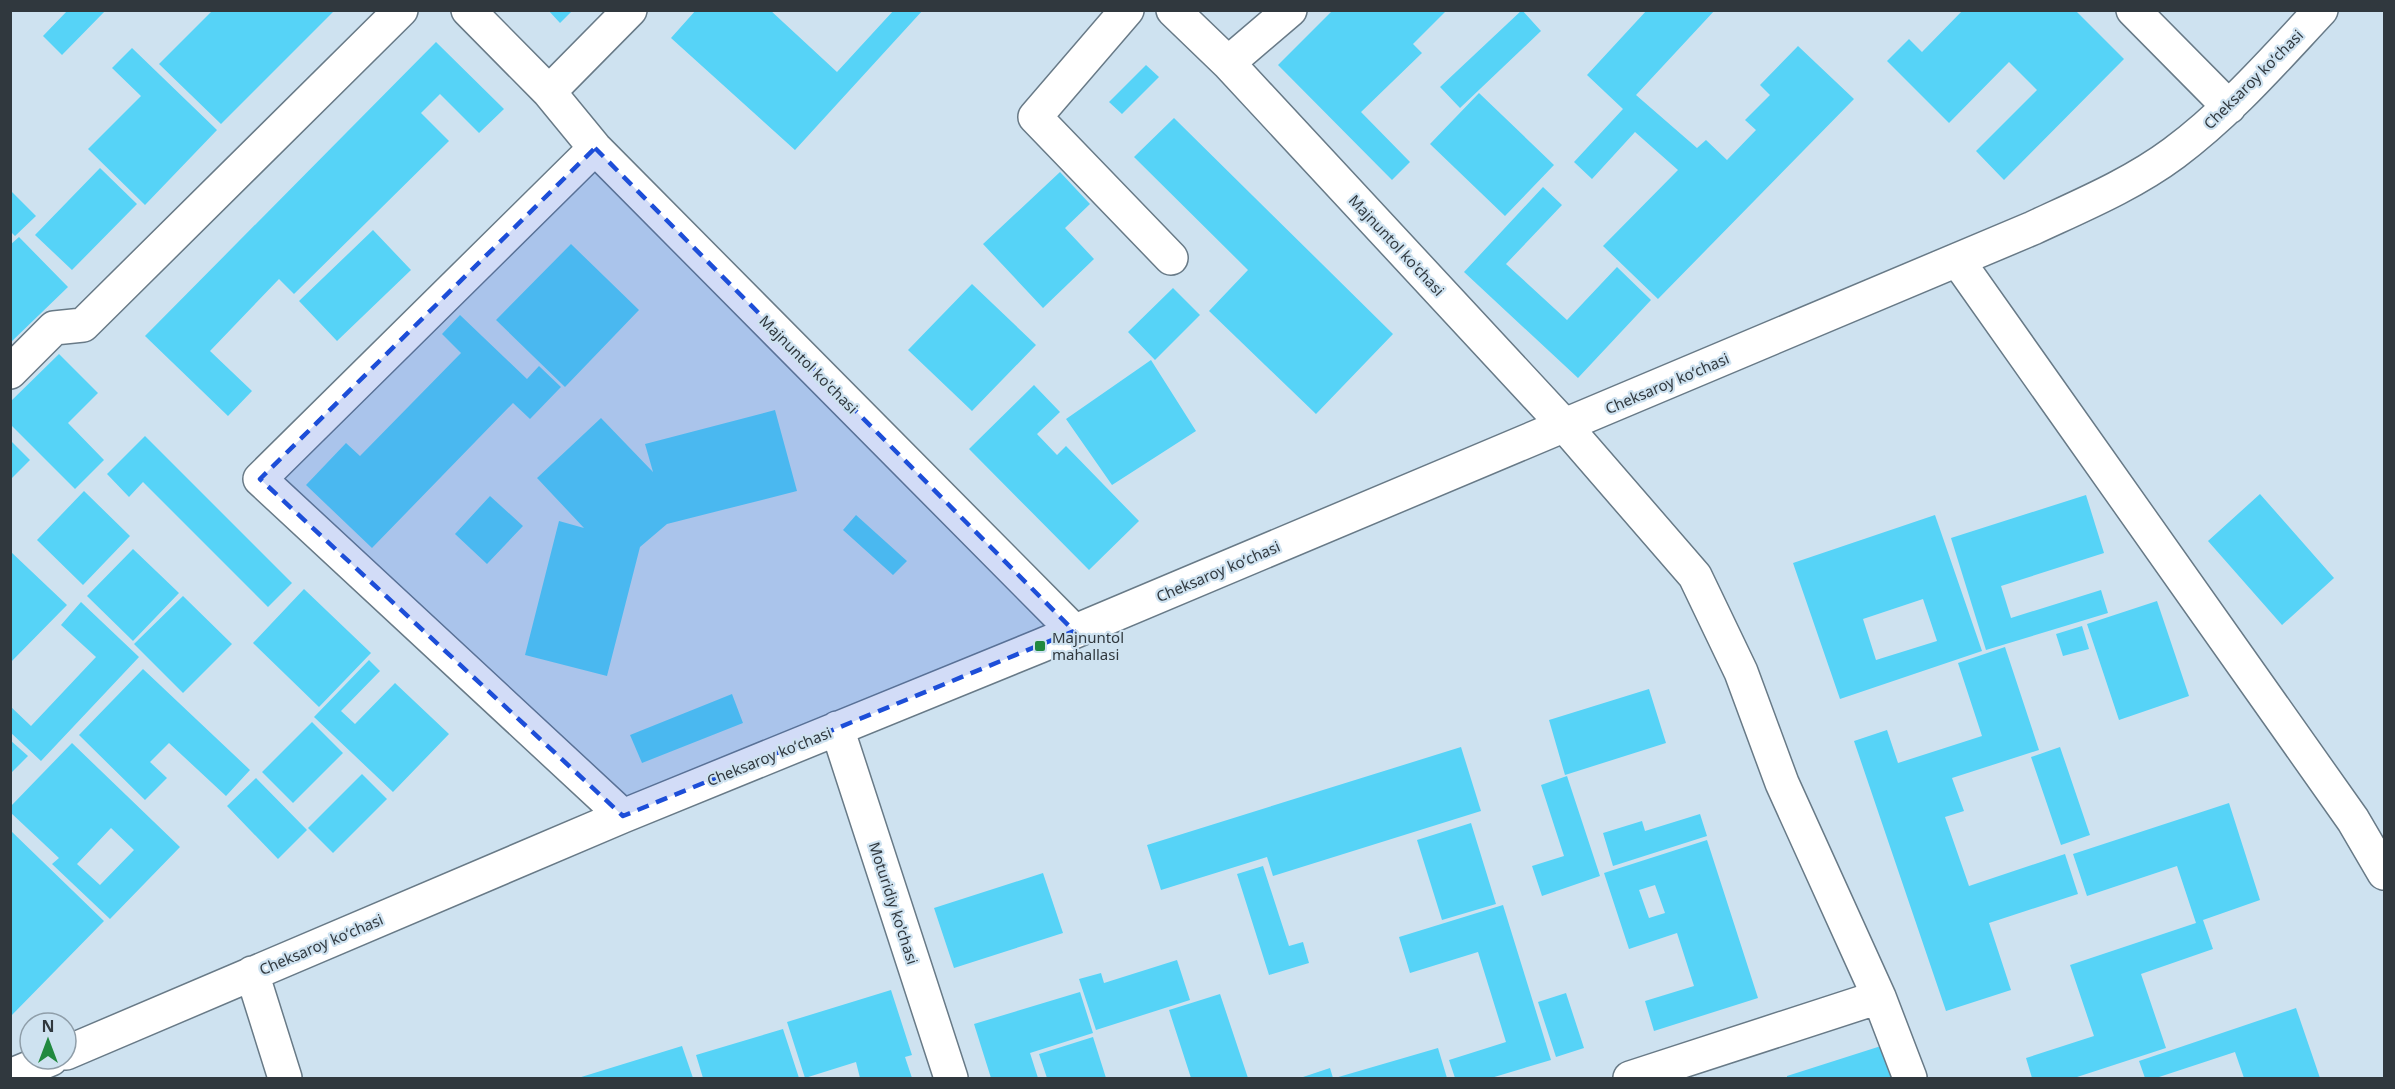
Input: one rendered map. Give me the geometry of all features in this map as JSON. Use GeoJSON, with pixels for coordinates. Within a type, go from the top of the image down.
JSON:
{"type":"FeatureCollection","features":[{"type":"Feature","properties":{"kind":"street"},"geometry":{"type":"LineString","coordinates":[[10,372],[54,328],[83,325],[401,10]]}},
{"type":"Feature","properties":{"kind":"street","name":"Majnuntol ko'chasi"},"geometry":{"type":"LineString","coordinates":[[468,10],[549,92],[595,148],[1074,631]]}},
{"type":"Feature","properties":{"kind":"street"},"geometry":{"type":"LineString","coordinates":[[549,92],[630,10]]}},
{"type":"Feature","properties":{"kind":"street"},"geometry":{"type":"LineString","coordinates":[[1126,10],[1035,117],[1171,258]]}},
{"type":"Feature","properties":{"kind":"street","name":"Majnuntol ko'chasi"},"geometry":{"type":"LineString","coordinates":[[1173,10],[1228,63],[1565,426],[1695,576],[1741,672],[1782,783],[1879,997],[1910,1078]]}},
{"type":"Feature","properties":{"kind":"street"},"geometry":{"type":"LineString","coordinates":[[1228,63],[1290,10]]}},
{"type":"Feature","properties":{"kind":"street"},"geometry":{"type":"LineString","coordinates":[[2133,10],[2229,106]]}},
{"type":"Feature","properties":{"kind":"street","name":"Cheksaroy koʻchasi"},"geometry":{"type":"LineString","coordinates":[[78,1048],[623,816],[1074,631],[1958,261],[2105,194],[2173,154],[2229,106],[2321,10]]}},
{"type":"Feature","properties":{"kind":"street"},"geometry":{"type":"LineString","coordinates":[[595,148],[260,479],[623,816]]}},
{"type":"Feature","properties":{"kind":"street"},"geometry":{"type":"LineString","coordinates":[[1958,261],[2353,820],[2385,873]]}},
{"type":"Feature","properties":{"kind":"street","name":"Moturidiy ko'chasi"},"geometry":{"type":"LineString","coordinates":[[837,728],[951,1078]]}},
{"type":"Feature","properties":{"kind":"street"},"geometry":{"type":"LineString","coordinates":[[252,973],[285,1078]]}},
{"type":"Feature","properties":{"kind":"street"},"geometry":{"type":"LineString","coordinates":[[1630,1078],[1879,997]]}},
{"type":"Feature","properties":{"kind":"highlighted area"},"geometry":{"type":"Polygon","coordinates":[[[595,148],[1074,631],[623,816],[260,479],[595,148]]]}},
{"type":"Feature","properties":{"kind":"building"},"geometry":{"type":"Polygon","coordinates":[[[68,10],[106,10],[62,55],[43,36],[68,10]]]}},
{"type":"Feature","properties":{"kind":"building"},"geometry":{"type":"Polygon","coordinates":[[[213,10],[335,10],[221,124],[159,64],[213,10]]]}},
{"type":"Feature","properties":{"kind":"building"},"geometry":{"type":"Polygon","coordinates":[[[548,10],[573,10],[560,23],[548,10]]]}},
{"type":"Feature","properties":{"kind":"building"},"geometry":{"type":"Polygon","coordinates":[[[696,10],[770,10],[837,72],[894,10],[923,10],[795,150],[671,38],[696,10]]]}},
{"type":"Feature","properties":{"kind":"building"},"geometry":{"type":"Polygon","coordinates":[[[1333,10],[1447,10],[1413,44],[1422,53],[1361,112],[1410,162],[1392,180],[1278,65],[1333,10]]]}},
{"type":"Feature","properties":{"kind":"building"},"geometry":{"type":"Polygon","coordinates":[[[1522,10],[1541,31],[1460,108],[1440,87],[1522,10]]]}},
{"type":"Feature","properties":{"kind":"building"},"geometry":{"type":"Polygon","coordinates":[[[1647,10],[1715,10],[1636,95],[1697,148],[1706,140],[1727,160],[1756,130],[1745,120],[1770,95],[1760,85],[1798,46],[1854,99],[1658,299],[1603,246],[1678,170],[1635,132],[1592,179],[1574,162],[1623,109],[1587,75],[1647,10]]]}},
{"type":"Feature","properties":{"kind":"building"},"geometry":{"type":"Polygon","coordinates":[[[1963,10],[2075,10],[2124,59],[2004,180],[1976,151],[2037,90],[2009,62],[1949,123],[1887,61],[1909,39],[1922,52],[1963,10]]]}},
{"type":"Feature","properties":{"kind":"building"},"geometry":{"type":"Polygon","coordinates":[[[436,42],[504,109],[479,133],[440,94],[421,113],[449,141],[294,294],[279,279],[210,351],[252,391],[228,416],[145,336],[436,42]]]}},
{"type":"Feature","properties":{"kind":"building"},"geometry":{"type":"Polygon","coordinates":[[[132,48],[217,130],[145,205],[88,149],[141,96],[112,68],[132,48]]]}},
{"type":"Feature","properties":{"kind":"building"},"geometry":{"type":"Polygon","coordinates":[[[1146,65],[1159,77],[1122,114],[1109,102],[1146,65]]]}},
{"type":"Feature","properties":{"kind":"building"},"geometry":{"type":"Polygon","coordinates":[[[1479,93],[1554,165],[1505,216],[1430,144],[1479,93]]]}},
{"type":"Feature","properties":{"kind":"building"},"geometry":{"type":"Polygon","coordinates":[[[1174,118],[1393,334],[1316,414],[1209,311],[1248,270],[1134,157],[1174,118]]]}},
{"type":"Feature","properties":{"kind":"building"},"geometry":{"type":"Polygon","coordinates":[[[100,168],[137,204],[72,270],[35,235],[100,168]]]}},
{"type":"Feature","properties":{"kind":"building"},"geometry":{"type":"Polygon","coordinates":[[[1060,172],[1090,204],[1065,228],[1094,259],[1043,308],[983,244],[1060,172]]]}},
{"type":"Feature","properties":{"kind":"building"},"geometry":{"type":"Polygon","coordinates":[[[1543,187],[1562,205],[1506,264],[1567,320],[1617,267],[1651,300],[1578,378],[1464,272],[1543,187]]]}},
{"type":"Feature","properties":{"kind":"building"},"geometry":{"type":"Polygon","coordinates":[[[10,190],[36,216],[15,236],[10,231],[10,190]]]}},
{"type":"Feature","properties":{"kind":"building"},"geometry":{"type":"Polygon","coordinates":[[[373,230],[411,270],[337,341],[299,301],[373,230]]]}},
{"type":"Feature","properties":{"kind":"building"},"geometry":{"type":"Polygon","coordinates":[[[19,237],[68,287],[10,343],[10,245],[19,237]]]}},
{"type":"Feature","properties":{"kind":"building"},"geometry":{"type":"Polygon","coordinates":[[[571,244],[639,310],[565,387],[496,320],[571,244]]]}},
{"type":"Feature","properties":{"kind":"building"},"geometry":{"type":"Polygon","coordinates":[[[972,284],[1036,345],[972,411],[908,350],[972,284]]]}},
{"type":"Feature","properties":{"kind":"building"},"geometry":{"type":"Polygon","coordinates":[[[1173,288],[1200,315],[1155,360],[1128,332],[1173,288]]]}},
{"type":"Feature","properties":{"kind":"building"},"geometry":{"type":"Polygon","coordinates":[[[460,315],[527,379],[539,366],[561,387],[530,419],[513,403],[372,548],[306,485],[346,443],[360,456],[461,353],[442,334],[460,315]]]}},
{"type":"Feature","properties":{"kind":"building"},"geometry":{"type":"Polygon","coordinates":[[[59,354],[98,393],[68,423],[104,460],[75,489],[10,424],[10,402],[59,354]]]}},
{"type":"Feature","properties":{"kind":"building"},"geometry":{"type":"Polygon","coordinates":[[[1151,360],[1196,431],[1112,485],[1066,419],[1151,360]]]}},
{"type":"Feature","properties":{"kind":"building"},"geometry":{"type":"Polygon","coordinates":[[[1034,385],[1060,412],[1037,434],[1057,455],[1066,446],[1139,521],[1089,570],[969,449],[1034,385]]]}},
{"type":"Feature","properties":{"kind":"building"},"geometry":{"type":"Polygon","coordinates":[[[775,410],[797,491],[667,524],[640,547],[607,676],[525,655],[559,521],[584,528],[537,478],[601,418],[653,472],[645,444],[775,410]]]}},
{"type":"Feature","properties":{"kind":"building"},"geometry":{"type":"Polygon","coordinates":[[[145,436],[292,583],[268,607],[143,482],[129,497],[107,474],[145,436]]]}},
{"type":"Feature","properties":{"kind":"building"},"geometry":{"type":"Polygon","coordinates":[[[10,440],[30,460],[10,480],[10,440]]]}},
{"type":"Feature","properties":{"kind":"building"},"geometry":{"type":"Polygon","coordinates":[[[84,491],[130,536],[83,585],[37,540],[84,491]]]}},
{"type":"Feature","properties":{"kind":"building"},"geometry":{"type":"Polygon","coordinates":[[[2260,494],[2334,578],[2282,625],[2208,541],[2260,494]]]}},
{"type":"Feature","properties":{"kind":"building"},"geometry":{"type":"Polygon","coordinates":[[[2086,495],[2104,553],[2001,586],[2011,618],[2101,590],[2108,613],[1986,650],[1951,538],[2086,495]]]}},
{"type":"Feature","properties":{"kind":"building"},"geometry":{"type":"Polygon","coordinates":[[[490,496],[523,526],[487,564],[455,534],[490,496]]]}},
{"type":"Feature","properties":{"kind":"building"},"geometry":{"type":"Polygon","coordinates":[[[856,515],[907,561],[893,575],[843,530],[856,515]]]}},
{"type":"Feature","properties":{"kind":"building"},"geometry":{"type":"Polygon","coordinates":[[[1935,515],[1982,651],[1840,699],[1793,563],[1935,515]],[[1923,599],[1863,619],[1876,660],[1937,641],[1923,599]]]}},
{"type":"Feature","properties":{"kind":"building"},"geometry":{"type":"Polygon","coordinates":[[[133,549],[179,593],[133,641],[87,596],[133,549]]]}},
{"type":"Feature","properties":{"kind":"building"},"geometry":{"type":"Polygon","coordinates":[[[10,551],[67,605],[10,663],[10,551]]]}},
{"type":"Feature","properties":{"kind":"building"},"geometry":{"type":"Polygon","coordinates":[[[304,589],[371,653],[319,707],[253,643],[304,589]]]}},
{"type":"Feature","properties":{"kind":"building"},"geometry":{"type":"Polygon","coordinates":[[[183,596],[232,644],[183,693],[134,644],[183,596]]]}},
{"type":"Feature","properties":{"kind":"building"},"geometry":{"type":"Polygon","coordinates":[[[2157,601],[2189,696],[2119,720],[2087,624],[2157,601]]]}},
{"type":"Feature","properties":{"kind":"building"},"geometry":{"type":"Polygon","coordinates":[[[81,602],[139,657],[41,761],[10,732],[10,706],[31,726],[96,657],[61,625],[81,602]]]}},
{"type":"Feature","properties":{"kind":"building"},"geometry":{"type":"Polygon","coordinates":[[[2082,626],[2089,649],[2063,656],[2056,634],[2082,626]]]}},
{"type":"Feature","properties":{"kind":"building"},"geometry":{"type":"Polygon","coordinates":[[[2005,647],[2039,750],[1952,778],[1964,811],[1945,817],[1969,886],[2065,854],[2078,894],[1989,923],[2011,990],[1946,1011],[1854,741],[1887,730],[1898,763],[1982,736],[1958,663],[2005,647]]]}},
{"type":"Feature","properties":{"kind":"building"},"geometry":{"type":"Polygon","coordinates":[[[369,660],[380,671],[341,711],[355,724],[395,683],[449,734],[393,792],[314,717],[369,660]]]}},
{"type":"Feature","properties":{"kind":"building"},"geometry":{"type":"Polygon","coordinates":[[[143,669],[250,770],[226,796],[169,743],[150,762],[167,778],[145,800],[79,735],[143,669]]]}},
{"type":"Feature","properties":{"kind":"building"},"geometry":{"type":"Polygon","coordinates":[[[1649,689],[1666,743],[1565,775],[1549,720],[1649,689]]]}},
{"type":"Feature","properties":{"kind":"building"},"geometry":{"type":"Polygon","coordinates":[[[732,694],[743,723],[642,763],[630,735],[732,694]]]}},
{"type":"Feature","properties":{"kind":"building"},"geometry":{"type":"Polygon","coordinates":[[[312,722],[343,753],[293,803],[262,772],[312,722]]]}},
{"type":"Feature","properties":{"kind":"building"},"geometry":{"type":"Polygon","coordinates":[[[10,740],[28,756],[10,774],[10,740]]]}},
{"type":"Feature","properties":{"kind":"building"},"geometry":{"type":"Polygon","coordinates":[[[72,743],[180,847],[110,919],[52,864],[59,858],[10,812],[10,807],[72,743]],[[111,828],[77,864],[100,885],[134,850],[111,828]]]}},
{"type":"Feature","properties":{"kind":"building"},"geometry":{"type":"Polygon","coordinates":[[[1461,747],[1481,811],[1273,876],[1267,857],[1161,890],[1147,845],[1461,747]]]}},
{"type":"Feature","properties":{"kind":"building"},"geometry":{"type":"Polygon","coordinates":[[[2060,747],[2090,835],[2061,845],[2031,757],[2060,747]]]}},
{"type":"Feature","properties":{"kind":"building"},"geometry":{"type":"Polygon","coordinates":[[[362,774],[387,799],[333,853],[308,828],[362,774]]]}},
{"type":"Feature","properties":{"kind":"building"},"geometry":{"type":"Polygon","coordinates":[[[1567,776],[1600,876],[1542,896],[1532,866],[1564,856],[1541,785],[1567,776]]]}},
{"type":"Feature","properties":{"kind":"building"},"geometry":{"type":"Polygon","coordinates":[[[256,778],[307,830],[278,859],[227,806],[256,778]]]}},
{"type":"Feature","properties":{"kind":"building"},"geometry":{"type":"Polygon","coordinates":[[[2229,803],[2260,900],[2203,920],[2213,949],[2141,974],[2166,1048],[2074,1078],[2032,1078],[2026,1058],[2094,1036],[2070,965],[2196,923],[2177,866],[2087,896],[2073,854],[2229,803]]]}},
{"type":"Feature","properties":{"kind":"building"},"geometry":{"type":"Polygon","coordinates":[[[1700,814],[1707,836],[1613,866],[1603,833],[1642,821],[1645,831],[1700,814]]]}},
{"type":"Feature","properties":{"kind":"building"},"geometry":{"type":"Polygon","coordinates":[[[1471,823],[1496,904],[1442,920],[1417,840],[1471,823]]]}},
{"type":"Feature","properties":{"kind":"building"},"geometry":{"type":"Polygon","coordinates":[[[10,830],[104,921],[10,1017],[10,830]]]}},
{"type":"Feature","properties":{"kind":"building"},"geometry":{"type":"Polygon","coordinates":[[[1707,840],[1758,998],[1654,1031],[1645,1001],[1694,986],[1677,933],[1629,949],[1604,873],[1707,840]],[[1655,885],[1639,890],[1649,918],[1665,913],[1655,885]]]}},
{"type":"Feature","properties":{"kind":"building"},"geometry":{"type":"Polygon","coordinates":[[[1263,866],[1289,946],[1303,942],[1309,963],[1269,975],[1237,874],[1263,866]]]}},
{"type":"Feature","properties":{"kind":"building"},"geometry":{"type":"Polygon","coordinates":[[[1043,873],[1063,933],[954,968],[934,908],[1043,873]]]}},
{"type":"Feature","properties":{"kind":"building"},"geometry":{"type":"Polygon","coordinates":[[[1503,905],[1551,1060],[1491,1078],[1455,1078],[1449,1060],[1506,1042],[1478,952],[1410,973],[1399,937],[1503,905]]]}},
{"type":"Feature","properties":{"kind":"building"},"geometry":{"type":"Polygon","coordinates":[[[1177,960],[1190,1000],[1096,1030],[1079,979],[1101,973],[1104,983],[1177,960]]]}},
{"type":"Feature","properties":{"kind":"building"},"geometry":{"type":"Polygon","coordinates":[[[891,990],[912,1055],[905,1057],[912,1078],[860,1078],[856,1062],[805,1078],[787,1022],[891,990]]]}},
{"type":"Feature","properties":{"kind":"building"},"geometry":{"type":"Polygon","coordinates":[[[1080,992],[1093,1033],[1030,1053],[1038,1078],[991,1078],[974,1024],[1080,992]]]}},
{"type":"Feature","properties":{"kind":"building"},"geometry":{"type":"Polygon","coordinates":[[[1566,993],[1584,1048],[1556,1057],[1538,1002],[1566,993]]]}},
{"type":"Feature","properties":{"kind":"building"},"geometry":{"type":"Polygon","coordinates":[[[1220,994],[1248,1078],[1191,1078],[1169,1010],[1220,994]]]}},
{"type":"Feature","properties":{"kind":"building"},"geometry":{"type":"Polygon","coordinates":[[[2296,1008],[2320,1078],[2244,1078],[2235,1052],[2156,1078],[2145,1078],[2139,1061],[2296,1008]]]}},
{"type":"Feature","properties":{"kind":"building"},"geometry":{"type":"Polygon","coordinates":[[[783,1029],[799,1078],[703,1078],[696,1055],[783,1029]]]}},
{"type":"Feature","properties":{"kind":"building"},"geometry":{"type":"Polygon","coordinates":[[[1093,1037],[1106,1078],[1047,1078],[1039,1054],[1093,1037]]]}},
{"type":"Feature","properties":{"kind":"building"},"geometry":{"type":"Polygon","coordinates":[[[682,1046],[693,1078],[578,1078],[682,1046]]]}},
{"type":"Feature","properties":{"kind":"building"},"geometry":{"type":"Polygon","coordinates":[[[1881,1046],[1892,1078],[1787,1078],[1787,1076],[1881,1046]]]}},
{"type":"Feature","properties":{"kind":"building"},"geometry":{"type":"Polygon","coordinates":[[[1438,1048],[1447,1078],[1335,1078],[1438,1048]]]}},
{"type":"Feature","properties":{"kind":"building"},"geometry":{"type":"Polygon","coordinates":[[[1330,1068],[1333,1078],[1300,1078],[1330,1068]]]}},
{"type":"Feature","properties":{"kind":"place","name":"Majnuntol mahallasi"},"geometry":{"type":"Point","coordinates":[1040,646]}}]}
